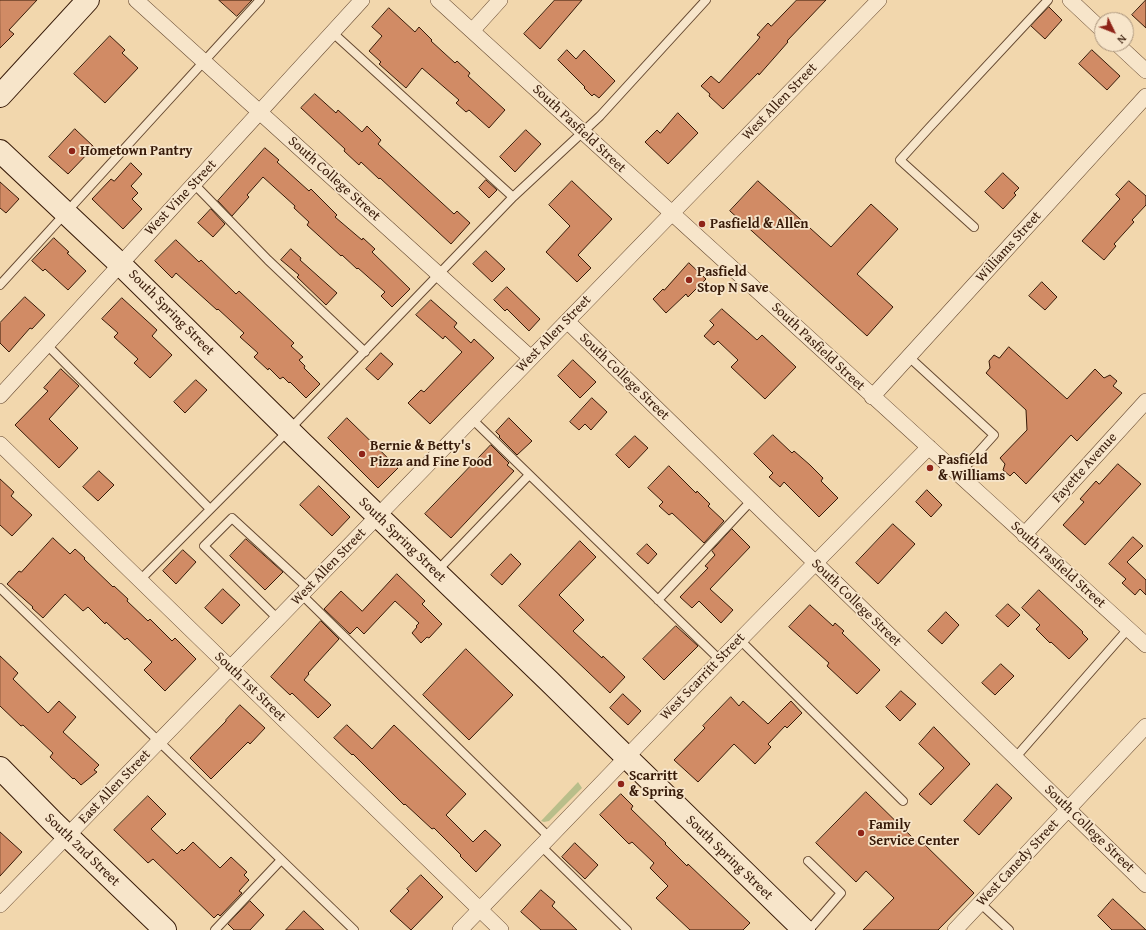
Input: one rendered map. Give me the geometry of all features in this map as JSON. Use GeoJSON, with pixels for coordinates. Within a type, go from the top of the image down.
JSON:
{"type":"FeatureCollection","features":[{"type":"Feature","properties":{"kind":"street"},"geometry":{"type":"LineString","coordinates":[[0,96],[88,0]]}},
{"type":"Feature","properties":{"kind":"street","name":"South College Street"},"geometry":{"type":"LineString","coordinates":[[136,0],[531,358]]}},
{"type":"Feature","properties":{"kind":"street","name":"West Vine Street"},"geometry":{"type":"LineString","coordinates":[[0,396],[362,0]]}},
{"type":"Feature","properties":{"kind":"street","name":"South Pasfield Street"},"geometry":{"type":"LineString","coordinates":[[438,0],[1146,645]]}},
{"type":"Feature","properties":{"kind":"street"},"geometry":{"type":"LineString","coordinates":[[472,31],[500,0]]}},
{"type":"Feature","properties":{"kind":"street","name":"West Allen Street"},"geometry":{"type":"LineString","coordinates":[[231,668],[879,0]]}},
{"type":"Feature","properties":{"kind":"street"},"geometry":{"type":"LineString","coordinates":[[1070,0],[1094,22]]}},
{"type":"Feature","properties":{"kind":"street"},"geometry":{"type":"LineString","coordinates":[[1127,52],[1146,70]]}},
{"type":"Feature","properties":{"kind":"street","name":"Williams Street"},"geometry":{"type":"LineString","coordinates":[[872,397],[1146,96]]}},
{"type":"Feature","properties":{"kind":"street","name":"South Spring Street"},"geometry":{"type":"LineString","coordinates":[[0,151],[120,264],[804,930]]}},
{"type":"Feature","properties":{"kind":"street","name":"South College Street"},"geometry":{"type":"LineString","coordinates":[[567,321],[1146,885]]}},
{"type":"Feature","properties":{"kind":"street","name":"Fayette Avenue"},"geometry":{"type":"LineString","coordinates":[[1024,535],[1146,401]]}},
{"type":"Feature","properties":{"kind":"street","name":"South 1st Street"},"geometry":{"type":"LineString","coordinates":[[0,444],[501,930]]}},
{"type":"Feature","properties":{"kind":"street","name":"West Scarritt Street"},"geometry":{"type":"LineString","coordinates":[[460,930],[720,660],[929,447]]}},
{"type":"Feature","properties":{"kind":"street","name":"East Allen Street"},"geometry":{"type":"LineString","coordinates":[[0,905],[231,668]]}},
{"type":"Feature","properties":{"kind":"street","name":"West Canedy Street"},"geometry":{"type":"LineString","coordinates":[[955,930],[1146,726]]}},
{"type":"Feature","properties":{"kind":"street","name":"South 2nd Street"},"geometry":{"type":"LineString","coordinates":[[0,768],[165,930]]}},
{"type":"Feature","properties":{"kind":"lane"},"geometry":{"type":"LineString","coordinates":[[0,285],[260,0]]}},
{"type":"Feature","properties":{"kind":"lane"},"geometry":{"type":"LineString","coordinates":[[140,580],[365,352],[513,197],[600,116],[706,0]]}},
{"type":"Feature","properties":{"kind":"lane"},"geometry":{"type":"LineString","coordinates":[[974,227],[900,160],[1048,0]]}},
{"type":"Feature","properties":{"kind":"lane"},"geometry":{"type":"LineString","coordinates":[[333,33],[513,197]]}},
{"type":"Feature","properties":{"kind":"lane"},"geometry":{"type":"LineString","coordinates":[[194,184],[268,260],[365,352]]}},
{"type":"Feature","properties":{"kind":"lane"},"geometry":{"type":"LineString","coordinates":[[47,345],[210,509]]}},
{"type":"Feature","properties":{"kind":"lane"},"geometry":{"type":"LineString","coordinates":[[909,357],[994,435],[959,474]]}},
{"type":"Feature","properties":{"kind":"lane"},"geometry":{"type":"LineString","coordinates":[[472,419],[720,660]]}},
{"type":"Feature","properties":{"kind":"lane"},"geometry":{"type":"LineString","coordinates":[[436,572],[529,475]]}},
{"type":"Feature","properties":{"kind":"lane"},"geometry":{"type":"LineString","coordinates":[[658,600],[751,501]]}},
{"type":"Feature","properties":{"kind":"lane"},"geometry":{"type":"LineString","coordinates":[[278,619],[204,546],[232,518],[545,841],[627,930]]}},
{"type":"Feature","properties":{"kind":"lane"},"geometry":{"type":"LineString","coordinates":[[0,588],[354,930]]}},
{"type":"Feature","properties":{"kind":"lane"},"geometry":{"type":"LineString","coordinates":[[1015,758],[1128,629]]}},
{"type":"Feature","properties":{"kind":"lane"},"geometry":{"type":"LineString","coordinates":[[740,640],[904,801]]}},
{"type":"Feature","properties":{"kind":"lane"},"geometry":{"type":"LineString","coordinates":[[215,930],[281,860]]}},
{"type":"Feature","properties":{"kind":"lane"},"geometry":{"type":"LineString","coordinates":[[808,861],[841,893],[809,930]]}},
{"type":"Feature","properties":{"kind":"lane"},"geometry":{"type":"LineString","coordinates":[[980,903],[1009,930]]}},
{"type":"Feature","properties":{"kind":"green space"},"geometry":{"type":"Polygon","coordinates":[[[578,782],[582,788],[549,821],[541,821],[578,782]]]}},
{"type":"Feature","properties":{"kind":"building"},"geometry":{"type":"Polygon","coordinates":[[[0,0],[37,0],[9,30],[14,34],[0,48],[0,0]]]}},
{"type":"Feature","properties":{"kind":"building"},"geometry":{"type":"Polygon","coordinates":[[[219,0],[252,0],[237,16],[219,0]]]}},
{"type":"Feature","properties":{"kind":"building"},"geometry":{"type":"Polygon","coordinates":[[[555,0],[582,0],[540,49],[524,34],[555,0]]]}},
{"type":"Feature","properties":{"kind":"building"},"geometry":{"type":"Polygon","coordinates":[[[797,0],[826,0],[787,41],[788,42],[759,75],[758,73],[723,109],[701,86],[711,76],[719,83],[757,41],[760,37],[757,35],[768,23],[771,26],[797,0]]]}},
{"type":"Feature","properties":{"kind":"building"},"geometry":{"type":"Polygon","coordinates":[[[1146,0],[1146,28],[1134,17],[1134,13],[1146,0]]]}},
{"type":"Feature","properties":{"kind":"building"},"geometry":{"type":"Polygon","coordinates":[[[1049,7],[1062,20],[1045,39],[1031,26],[1049,7]]]}},
{"type":"Feature","properties":{"kind":"building"},"geometry":{"type":"Polygon","coordinates":[[[389,8],[415,32],[419,27],[432,40],[431,41],[455,63],[457,61],[470,73],[468,76],[505,110],[489,128],[469,110],[466,112],[456,103],[459,100],[422,68],[406,88],[379,64],[381,62],[369,51],[382,36],[372,27],[389,8]]]}},
{"type":"Feature","properties":{"kind":"building"},"geometry":{"type":"Polygon","coordinates":[[[110,36],[125,50],[122,53],[138,68],[105,103],[74,74],[110,36]]]}},
{"type":"Feature","properties":{"kind":"building"},"geometry":{"type":"Polygon","coordinates":[[[567,50],[576,59],[584,50],[615,81],[599,98],[594,94],[592,96],[558,60],[567,50]]]}},
{"type":"Feature","properties":{"kind":"building"},"geometry":{"type":"Polygon","coordinates":[[[1092,50],[1120,76],[1107,90],[1079,64],[1092,50]]]}},
{"type":"Feature","properties":{"kind":"building"},"geometry":{"type":"Polygon","coordinates":[[[315,94],[336,113],[338,110],[362,132],[367,126],[381,140],[378,144],[454,214],[457,211],[470,223],[451,244],[380,178],[379,179],[361,162],[359,165],[344,151],[345,149],[301,108],[315,94]]]}},
{"type":"Feature","properties":{"kind":"building"},"geometry":{"type":"Polygon","coordinates":[[[678,113],[698,133],[668,164],[645,142],[657,130],[660,133],[678,113]]]}},
{"type":"Feature","properties":{"kind":"building"},"geometry":{"type":"Polygon","coordinates":[[[75,129],[94,147],[68,174],[49,157],[75,129]]]}},
{"type":"Feature","properties":{"kind":"building"},"geometry":{"type":"Polygon","coordinates":[[[526,130],[541,144],[515,172],[500,157],[526,130]]]}},
{"type":"Feature","properties":{"kind":"building"},"geometry":{"type":"Polygon","coordinates":[[[265,148],[279,160],[277,162],[309,191],[311,189],[337,215],[335,217],[375,249],[372,252],[410,289],[392,307],[381,296],[385,292],[358,268],[357,269],[342,255],[341,256],[307,225],[309,222],[294,208],[295,206],[263,177],[247,195],[249,197],[232,216],[218,201],[265,148]]]}},
{"type":"Feature","properties":{"kind":"building"},"geometry":{"type":"Polygon","coordinates":[[[131,163],[142,174],[131,186],[138,193],[132,199],[142,209],[123,229],[92,199],[111,179],[114,181],[131,163]]]}},
{"type":"Feature","properties":{"kind":"building"},"geometry":{"type":"Polygon","coordinates":[[[1003,173],[1019,188],[1014,193],[1016,195],[1003,209],[985,192],[1003,173]]]}},
{"type":"Feature","properties":{"kind":"building"},"geometry":{"type":"Polygon","coordinates":[[[486,180],[497,190],[489,198],[479,188],[486,180]]]}},
{"type":"Feature","properties":{"kind":"building"},"geometry":{"type":"Polygon","coordinates":[[[572,181],[612,219],[578,255],[591,268],[577,282],[546,252],[570,226],[549,205],[572,181]]]}},
{"type":"Feature","properties":{"kind":"building"},"geometry":{"type":"Polygon","coordinates":[[[758,181],[831,247],[871,204],[898,229],[857,274],[893,307],[867,336],[730,211],[758,181]]]}},
{"type":"Feature","properties":{"kind":"building"},"geometry":{"type":"Polygon","coordinates":[[[1129,181],[1146,196],[1146,205],[1132,220],[1134,222],[1114,244],[1116,246],[1104,260],[1082,241],[1120,199],[1116,195],[1129,181]]]}},
{"type":"Feature","properties":{"kind":"building"},"geometry":{"type":"Polygon","coordinates":[[[0,182],[19,199],[6,213],[0,208],[0,182]]]}},
{"type":"Feature","properties":{"kind":"building"},"geometry":{"type":"Polygon","coordinates":[[[211,209],[225,224],[213,237],[198,223],[211,209]]]}},
{"type":"Feature","properties":{"kind":"building"},"geometry":{"type":"Polygon","coordinates":[[[54,238],[86,271],[68,290],[45,269],[43,271],[32,261],[54,238]]]}},
{"type":"Feature","properties":{"kind":"building"},"geometry":{"type":"Polygon","coordinates":[[[176,240],[199,262],[201,260],[236,294],[239,291],[294,343],[291,346],[303,357],[299,360],[305,366],[304,368],[320,384],[306,398],[290,382],[289,383],[283,377],[280,379],[269,368],[268,370],[254,357],[258,353],[240,337],[244,333],[218,309],[217,310],[176,273],[172,278],[155,261],[176,240]]]}},
{"type":"Feature","properties":{"kind":"building"},"geometry":{"type":"Polygon","coordinates":[[[291,249],[301,258],[300,260],[337,293],[326,305],[297,277],[299,275],[281,260],[291,249]]]}},
{"type":"Feature","properties":{"kind":"building"},"geometry":{"type":"Polygon","coordinates":[[[486,251],[505,269],[492,282],[473,264],[486,251]]]}},
{"type":"Feature","properties":{"kind":"building"},"geometry":{"type":"Polygon","coordinates":[[[689,263],[706,279],[688,297],[686,294],[666,313],[653,299],[663,289],[664,290],[689,263]]]}},
{"type":"Feature","properties":{"kind":"building"},"geometry":{"type":"Polygon","coordinates":[[[1042,282],[1057,297],[1045,310],[1029,296],[1042,282]]]}},
{"type":"Feature","properties":{"kind":"building"},"geometry":{"type":"Polygon","coordinates":[[[507,287],[540,319],[529,331],[507,309],[505,311],[494,300],[507,287]]]}},
{"type":"Feature","properties":{"kind":"building"},"geometry":{"type":"Polygon","coordinates":[[[25,297],[45,315],[32,329],[30,328],[9,352],[0,343],[0,323],[25,297]]]}},
{"type":"Feature","properties":{"kind":"building"},"geometry":{"type":"Polygon","coordinates":[[[122,298],[157,330],[152,336],[172,355],[150,378],[134,363],[138,359],[114,337],[118,333],[102,319],[122,298]]]}},
{"type":"Feature","properties":{"kind":"building"},"geometry":{"type":"Polygon","coordinates":[[[431,300],[457,323],[454,327],[471,343],[474,339],[494,358],[430,424],[408,403],[421,390],[424,392],[462,352],[445,336],[443,339],[416,315],[431,300]]]}},
{"type":"Feature","properties":{"kind":"building"},"geometry":{"type":"Polygon","coordinates":[[[722,309],[757,340],[762,335],[796,367],[765,399],[731,367],[738,360],[718,341],[714,345],[704,336],[714,325],[710,321],[722,309]]]}},
{"type":"Feature","properties":{"kind":"building"},"geometry":{"type":"Polygon","coordinates":[[[1009,347],[1067,399],[1095,369],[1104,378],[1110,375],[1117,381],[1113,386],[1122,393],[1077,441],[1071,435],[1026,484],[1014,472],[1010,476],[1003,470],[1005,464],[1000,458],[1027,430],[1026,410],[986,373],[990,368],[989,361],[994,355],[999,358],[1009,347]]]}},
{"type":"Feature","properties":{"kind":"building"},"geometry":{"type":"Polygon","coordinates":[[[381,353],[393,364],[378,380],[366,369],[381,353]]]}},
{"type":"Feature","properties":{"kind":"building"},"geometry":{"type":"Polygon","coordinates":[[[573,360],[596,382],[580,398],[558,376],[573,360]]]}},
{"type":"Feature","properties":{"kind":"building"},"geometry":{"type":"Polygon","coordinates":[[[61,369],[79,386],[49,419],[78,448],[59,468],[15,425],[48,391],[44,388],[61,369]]]}},
{"type":"Feature","properties":{"kind":"building"},"geometry":{"type":"Polygon","coordinates":[[[196,380],[207,390],[185,413],[174,402],[196,380]]]}},
{"type":"Feature","properties":{"kind":"building"},"geometry":{"type":"Polygon","coordinates":[[[592,398],[607,412],[591,430],[585,424],[579,430],[570,422],[592,398]]]}},
{"type":"Feature","properties":{"kind":"building"},"geometry":{"type":"Polygon","coordinates":[[[347,418],[398,468],[378,488],[328,438],[347,418]]]}},
{"type":"Feature","properties":{"kind":"building"},"geometry":{"type":"Polygon","coordinates":[[[509,418],[532,441],[517,455],[496,432],[509,418]]]}},
{"type":"Feature","properties":{"kind":"building"},"geometry":{"type":"Polygon","coordinates":[[[773,435],[792,453],[794,451],[810,465],[823,478],[821,481],[838,498],[819,517],[784,482],[780,487],[769,477],[773,473],[754,454],[773,435]]]}},
{"type":"Feature","properties":{"kind":"building"},"geometry":{"type":"Polygon","coordinates":[[[635,436],[648,448],[629,468],[616,455],[635,436]]]}},
{"type":"Feature","properties":{"kind":"building"},"geometry":{"type":"Polygon","coordinates":[[[491,445],[509,463],[507,465],[514,471],[451,538],[425,514],[491,445]]]}},
{"type":"Feature","properties":{"kind":"building"},"geometry":{"type":"Polygon","coordinates":[[[1118,464],[1141,484],[1085,545],[1063,525],[1084,502],[1080,499],[1096,481],[1099,484],[1118,464]]]}},
{"type":"Feature","properties":{"kind":"building"},"geometry":{"type":"Polygon","coordinates":[[[669,466],[696,493],[697,491],[710,504],[708,506],[724,521],[704,543],[672,513],[669,515],[659,506],[663,502],[648,488],[669,466]]]}},
{"type":"Feature","properties":{"kind":"building"},"geometry":{"type":"Polygon","coordinates":[[[99,471],[114,485],[98,501],[83,487],[99,471]]]}},
{"type":"Feature","properties":{"kind":"building"},"geometry":{"type":"Polygon","coordinates":[[[0,479],[14,492],[11,496],[32,515],[12,536],[0,525],[0,479]]]}},
{"type":"Feature","properties":{"kind":"building"},"geometry":{"type":"Polygon","coordinates":[[[319,486],[350,517],[332,536],[300,505],[319,486]]]}},
{"type":"Feature","properties":{"kind":"building"},"geometry":{"type":"Polygon","coordinates":[[[927,490],[942,505],[931,517],[916,502],[927,490]]]}},
{"type":"Feature","properties":{"kind":"building"},"geometry":{"type":"Polygon","coordinates":[[[893,524],[915,544],[878,584],[856,563],[893,524]]]}},
{"type":"Feature","properties":{"kind":"building"},"geometry":{"type":"Polygon","coordinates":[[[732,529],[750,547],[710,589],[733,610],[721,623],[699,601],[692,608],[680,597],[708,568],[705,566],[715,555],[712,551],[732,529]]]}},
{"type":"Feature","properties":{"kind":"building"},"geometry":{"type":"Polygon","coordinates":[[[1133,537],[1143,546],[1127,562],[1146,580],[1146,595],[1140,589],[1135,595],[1122,583],[1126,579],[1109,564],[1133,537]]]}},
{"type":"Feature","properties":{"kind":"building"},"geometry":{"type":"Polygon","coordinates":[[[53,538],[70,554],[75,549],[113,587],[114,586],[128,599],[127,601],[148,621],[150,619],[172,641],[175,638],[196,659],[165,691],[144,670],[152,662],[127,638],[125,640],[106,622],[105,624],[88,607],[83,611],[65,594],[43,618],[7,584],[19,571],[21,572],[53,538]]]}},
{"type":"Feature","properties":{"kind":"building"},"geometry":{"type":"Polygon","coordinates":[[[246,539],[283,572],[265,590],[230,556],[246,539]]]}},
{"type":"Feature","properties":{"kind":"building"},"geometry":{"type":"Polygon","coordinates":[[[580,541],[596,557],[559,595],[584,620],[573,631],[625,677],[610,693],[519,606],[580,541]]]}},
{"type":"Feature","properties":{"kind":"building"},"geometry":{"type":"Polygon","coordinates":[[[647,544],[657,554],[648,564],[637,554],[647,544]]]}},
{"type":"Feature","properties":{"kind":"building"},"geometry":{"type":"Polygon","coordinates":[[[183,550],[196,562],[176,584],[163,571],[183,550]]]}},
{"type":"Feature","properties":{"kind":"building"},"geometry":{"type":"Polygon","coordinates":[[[511,554],[521,564],[502,585],[491,575],[511,554]]]}},
{"type":"Feature","properties":{"kind":"building"},"geometry":{"type":"Polygon","coordinates":[[[397,574],[425,601],[422,604],[442,624],[429,638],[427,637],[421,643],[412,633],[419,623],[395,601],[364,634],[357,627],[350,634],[324,609],[341,591],[362,611],[397,574]]]}},
{"type":"Feature","properties":{"kind":"building"},"geometry":{"type":"Polygon","coordinates":[[[223,589],[240,605],[222,624],[205,608],[223,589]]]}},
{"type":"Feature","properties":{"kind":"building"},"geometry":{"type":"Polygon","coordinates":[[[1039,590],[1083,632],[1082,633],[1088,639],[1069,659],[1036,629],[1040,625],[1022,608],[1039,590]]]}},
{"type":"Feature","properties":{"kind":"building"},"geometry":{"type":"Polygon","coordinates":[[[1008,604],[1020,615],[1008,627],[996,616],[1008,604]]]}},
{"type":"Feature","properties":{"kind":"building"},"geometry":{"type":"Polygon","coordinates":[[[810,605],[833,626],[835,623],[844,631],[842,633],[880,670],[857,694],[827,666],[829,663],[789,627],[810,605]]]}},
{"type":"Feature","properties":{"kind":"building"},"geometry":{"type":"Polygon","coordinates":[[[946,612],[959,625],[942,644],[928,631],[946,612]]]}},
{"type":"Feature","properties":{"kind":"building"},"geometry":{"type":"Polygon","coordinates":[[[321,621],[339,639],[308,673],[309,674],[304,680],[331,705],[318,718],[292,693],[290,695],[271,677],[321,621]]]}},
{"type":"Feature","properties":{"kind":"building"},"geometry":{"type":"Polygon","coordinates":[[[676,626],[698,646],[664,680],[643,659],[676,626]]]}},
{"type":"Feature","properties":{"kind":"building"},"geometry":{"type":"Polygon","coordinates":[[[466,649],[513,695],[469,740],[423,695],[466,649]]]}},
{"type":"Feature","properties":{"kind":"building"},"geometry":{"type":"Polygon","coordinates":[[[0,656],[18,673],[13,679],[48,713],[59,701],[76,717],[63,732],[99,765],[94,770],[97,772],[81,785],[50,757],[53,753],[0,706],[0,656]]]}},
{"type":"Feature","properties":{"kind":"building"},"geometry":{"type":"Polygon","coordinates":[[[1001,664],[1014,676],[995,695],[982,683],[1001,664]]]}},
{"type":"Feature","properties":{"kind":"building"},"geometry":{"type":"Polygon","coordinates":[[[901,691],[916,704],[900,721],[886,707],[901,691]]]}},
{"type":"Feature","properties":{"kind":"building"},"geometry":{"type":"Polygon","coordinates":[[[623,694],[641,711],[628,725],[610,708],[623,694]]]}},
{"type":"Feature","properties":{"kind":"building"},"geometry":{"type":"Polygon","coordinates":[[[731,697],[739,706],[743,701],[768,724],[791,701],[802,713],[787,728],[785,726],[768,744],[771,747],[755,764],[734,744],[698,782],[674,760],[705,728],[703,726],[731,697]]]}},
{"type":"Feature","properties":{"kind":"building"},"geometry":{"type":"Polygon","coordinates":[[[240,705],[265,728],[250,744],[248,742],[211,779],[190,758],[240,705]]]}},
{"type":"Feature","properties":{"kind":"building"},"geometry":{"type":"Polygon","coordinates":[[[347,725],[372,749],[394,725],[466,794],[446,815],[473,842],[485,830],[501,845],[476,872],[434,828],[432,829],[405,804],[404,805],[353,754],[352,755],[334,738],[347,725]]]}},
{"type":"Feature","properties":{"kind":"building"},"geometry":{"type":"Polygon","coordinates":[[[934,727],[970,764],[931,805],[919,794],[944,768],[919,744],[934,727]]]}},
{"type":"Feature","properties":{"kind":"building"},"geometry":{"type":"Polygon","coordinates":[[[997,784],[1012,798],[979,835],[964,821],[997,784]]]}},
{"type":"Feature","properties":{"kind":"building"},"geometry":{"type":"Polygon","coordinates":[[[866,792],[916,841],[919,839],[974,893],[938,930],[863,930],[894,898],[866,871],[856,882],[816,843],[866,792]]]}},
{"type":"Feature","properties":{"kind":"building"},"geometry":{"type":"Polygon","coordinates":[[[621,794],[633,806],[631,809],[687,866],[688,864],[750,923],[743,930],[690,930],[656,898],[668,886],[650,868],[654,863],[632,842],[629,844],[600,815],[621,794]]]}},
{"type":"Feature","properties":{"kind":"building"},"geometry":{"type":"Polygon","coordinates":[[[148,796],[166,814],[151,829],[177,854],[182,849],[184,851],[193,842],[220,868],[231,857],[247,872],[244,875],[249,880],[239,891],[242,893],[220,916],[218,914],[214,918],[153,859],[148,863],[114,830],[148,796]]]}},
{"type":"Feature","properties":{"kind":"building"},"geometry":{"type":"Polygon","coordinates":[[[0,832],[22,852],[0,876],[0,832]]]}},
{"type":"Feature","properties":{"kind":"building"},"geometry":{"type":"Polygon","coordinates":[[[575,843],[598,865],[585,879],[562,857],[575,843]]]}},
{"type":"Feature","properties":{"kind":"building"},"geometry":{"type":"Polygon","coordinates":[[[421,875],[443,897],[411,930],[390,911],[409,891],[407,889],[421,875]]]}},
{"type":"Feature","properties":{"kind":"building"},"geometry":{"type":"Polygon","coordinates":[[[541,890],[555,902],[552,906],[577,930],[541,930],[521,912],[541,890]]]}},
{"type":"Feature","properties":{"kind":"building"},"geometry":{"type":"Polygon","coordinates":[[[1113,899],[1146,930],[1112,930],[1098,916],[1113,899]]]}},
{"type":"Feature","properties":{"kind":"building"},"geometry":{"type":"Polygon","coordinates":[[[250,901],[264,915],[250,930],[234,930],[228,924],[250,901]]]}},
{"type":"Feature","properties":{"kind":"building"},"geometry":{"type":"Polygon","coordinates":[[[304,911],[324,930],[286,930],[304,911]]]}},
{"type":"Feature","properties":{"kind":"place","name":"Hometown Pantry"},"geometry":{"type":"Point","coordinates":[72,151]}},
{"type":"Feature","properties":{"kind":"place","name":"Pasfield & Allen"},"geometry":{"type":"Point","coordinates":[702,224]}},
{"type":"Feature","properties":{"kind":"place","name":"Pasfield Stop N Save"},"geometry":{"type":"Point","coordinates":[689,280]}},
{"type":"Feature","properties":{"kind":"place","name":"Bernie & Betty's Pizza and Fine Food"},"geometry":{"type":"Point","coordinates":[362,454]}},
{"type":"Feature","properties":{"kind":"place","name":"Pasfield & Williams"},"geometry":{"type":"Point","coordinates":[930,468]}},
{"type":"Feature","properties":{"kind":"place","name":"Scarritt & Spring"},"geometry":{"type":"Point","coordinates":[621,784]}},
{"type":"Feature","properties":{"kind":"place","name":"Family Service Center"},"geometry":{"type":"Point","coordinates":[861,833]}}]}
